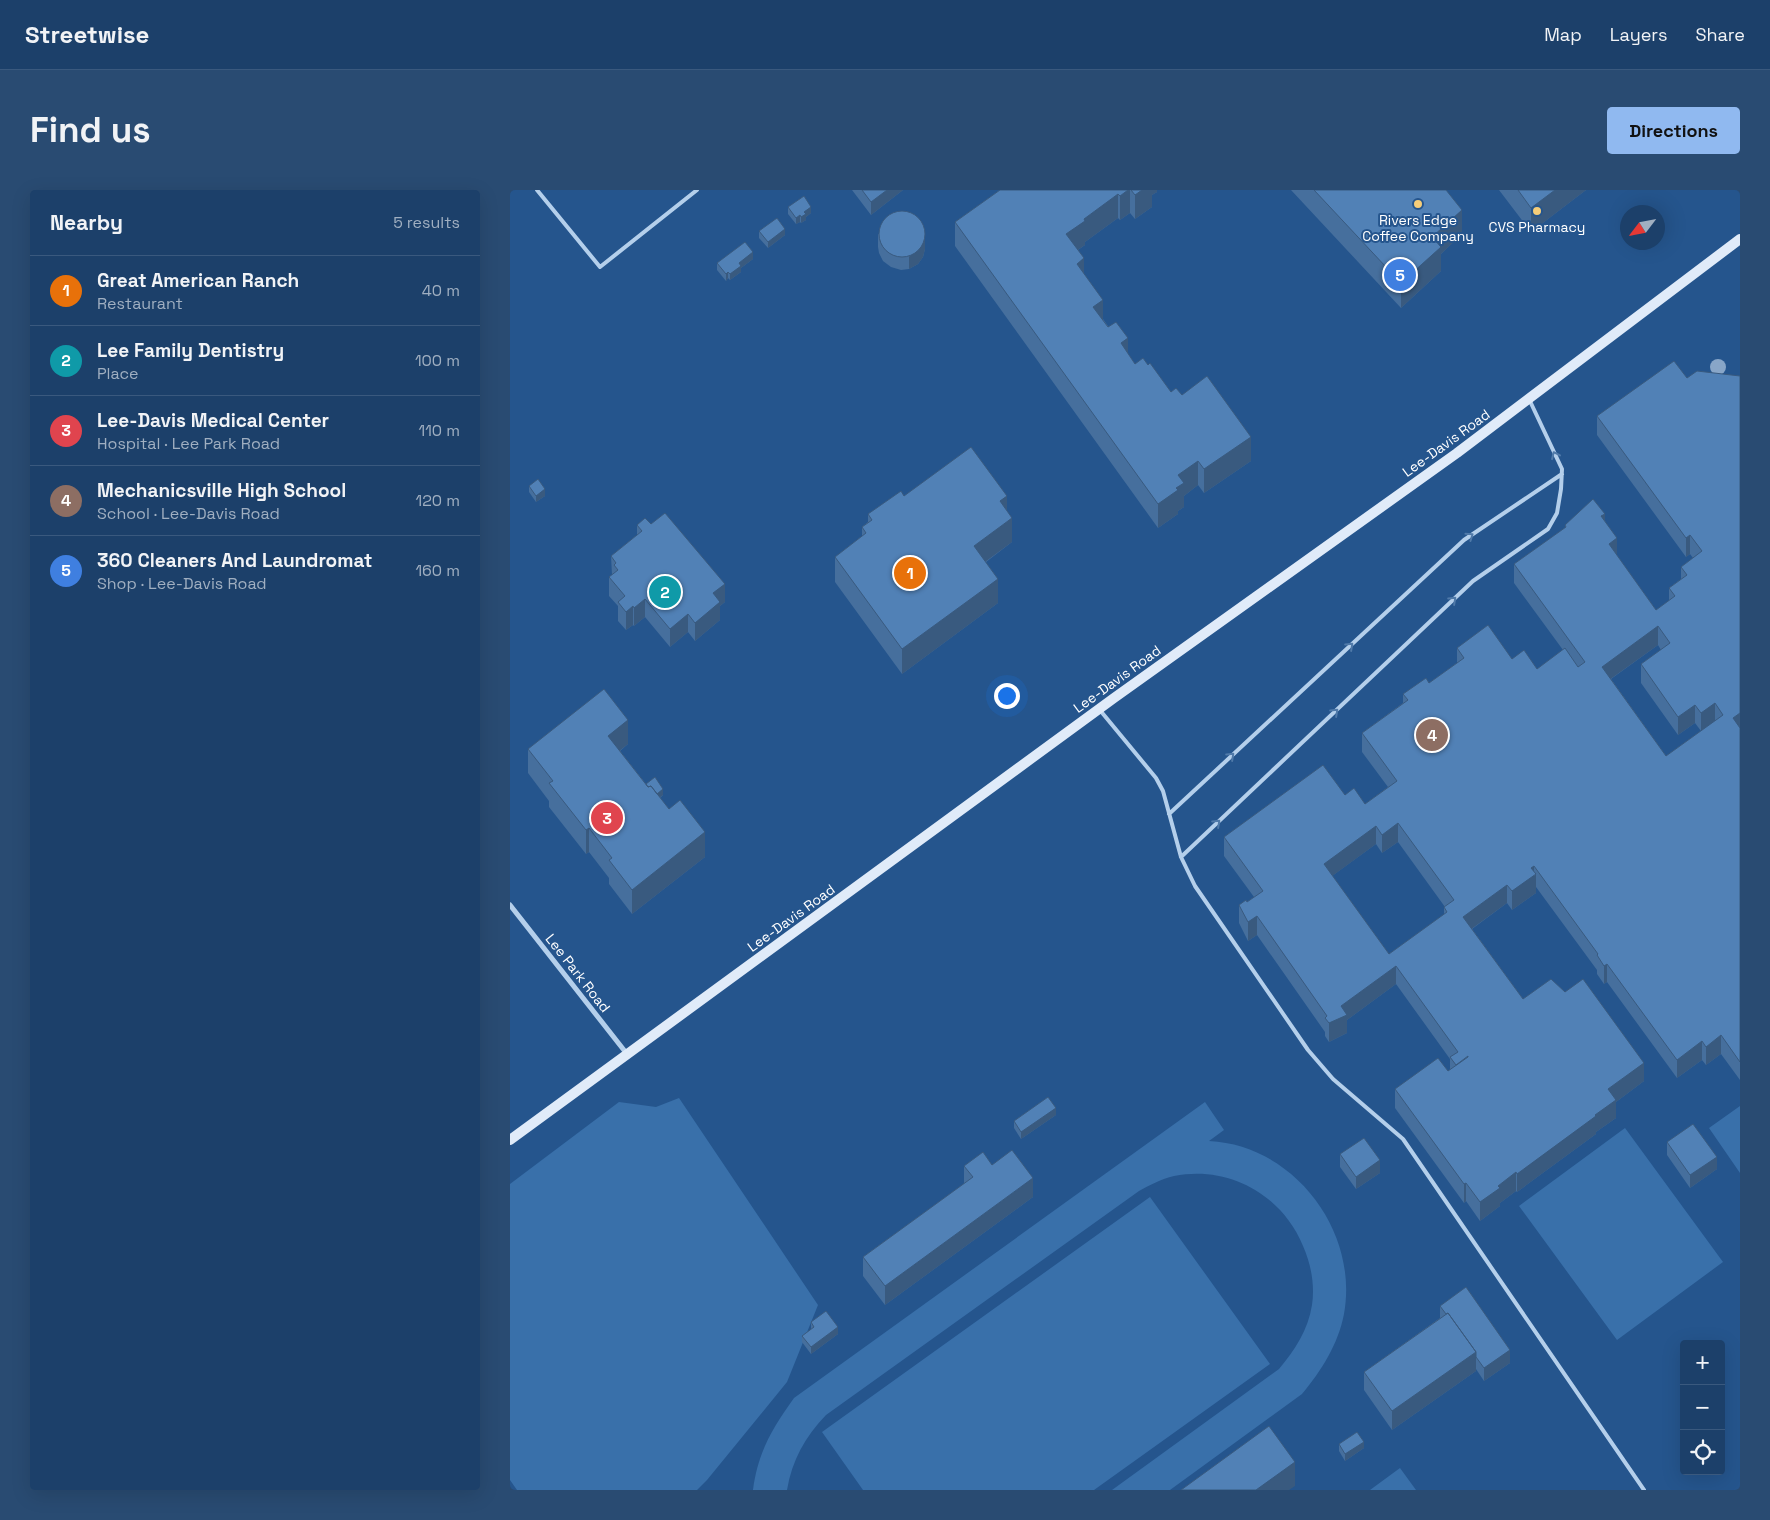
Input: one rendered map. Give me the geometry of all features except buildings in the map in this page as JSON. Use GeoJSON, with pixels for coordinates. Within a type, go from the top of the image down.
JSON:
{"type":"FeatureCollection","features":[{"type":"Feature","properties":{"kind":"main road","name":"Lee-Davis Road"},"geometry":{"type":"LineString","coordinates":[[510,1140],[1098,709],[1457,453],[1740,239]]}},
{"type":"Feature","properties":{"kind":"street","name":"Lee Park Road"},"geometry":{"type":"LineString","coordinates":[[510,905],[627,1054]]}},
{"type":"Feature","properties":{"kind":"lane"},"geometry":{"type":"LineString","coordinates":[[537,190],[600,267],[697,190]]}},
{"type":"Feature","properties":{"kind":"lane"},"geometry":{"type":"LineString","coordinates":[[1181,857],[1473,581],[1548,529],[1556,513],[1561,489],[1562,469],[1529,399]]}},
{"type":"Feature","properties":{"kind":"lane"},"geometry":{"type":"LineString","coordinates":[[1170,814],[1450,552],[1464,540],[1562,474]]}},
{"type":"Feature","properties":{"kind":"lane"},"geometry":{"type":"LineString","coordinates":[[1098,709],[1156,778],[1163,791],[1181,857],[1195,886],[1308,1050],[1333,1079],[1403,1139],[1644,1490]]}},
{"type":"Feature","properties":{"kind":"shaded area"},"geometry":{"type":"Polygon","coordinates":[[[679,1098],[818,1305],[787,1382],[697,1490],[517,1490],[510,1480],[510,1184],[619,1102],[656,1107],[679,1098]]]}},
{"type":"Feature","properties":{"kind":"shaded area"},"geometry":{"type":"Polygon","coordinates":[[[1205,1102],[1224,1130],[1209,1141],[1240,1146],[1268,1158],[1293,1176],[1314,1198],[1330,1224],[1341,1253],[1346,1283],[1344,1314],[1338,1336],[1328,1357],[1302,1394],[1170,1490],[1112,1490],[1279,1369],[1300,1339],[1312,1305],[1312,1275],[1308,1260],[1294,1228],[1282,1212],[1251,1188],[1233,1180],[1214,1175],[1174,1176],[1160,1180],[1139,1191],[826,1415],[800,1450],[792,1469],[787,1490],[753,1490],[762,1452],[779,1420],[794,1398],[1205,1102]]]}},
{"type":"Feature","properties":{"kind":"shaded area"},"geometry":{"type":"Polygon","coordinates":[[[1740,1106],[1740,1173],[1709,1128],[1740,1106]]]}},
{"type":"Feature","properties":{"kind":"shaded area"},"geometry":{"type":"Polygon","coordinates":[[[1625,1128],[1723,1262],[1617,1340],[1519,1206],[1625,1128]]]}},
{"type":"Feature","properties":{"kind":"shaded area"},"geometry":{"type":"Polygon","coordinates":[[[1150,1197],[1270,1364],[1094,1490],[863,1490],[822,1432],[1150,1197]]]}},
{"type":"Feature","properties":{"kind":"shaded area"},"geometry":{"type":"Polygon","coordinates":[[[1400,1468],[1416,1490],[1370,1490],[1400,1468]]]}},
{"type":"Feature","properties":{"kind":"place","name":"Rivers Edge Coffee Company"},"geometry":{"type":"Point","coordinates":[1418,204]}},
{"type":"Feature","properties":{"kind":"place","name":"CVS Pharmacy"},"geometry":{"type":"Point","coordinates":[1537,211]}},
{"type":"Feature","properties":{"kind":"place","name":"360 Cleaners And Laundromat"},"geometry":{"type":"Point","coordinates":[1400,275]}},
{"type":"Feature","properties":{"kind":"place","name":"Great American Ranch"},"geometry":{"type":"Point","coordinates":[910,573]}},
{"type":"Feature","properties":{"kind":"place","name":"Lee Family Dentistry"},"geometry":{"type":"Point","coordinates":[665,592]}},
{"type":"Feature","properties":{"kind":"place","name":"Mechanicsville High School"},"geometry":{"type":"Point","coordinates":[1432,735]}},
{"type":"Feature","properties":{"kind":"place","name":"Lee-Davis Medical Center"},"geometry":{"type":"Point","coordinates":[607,818]}}]}
